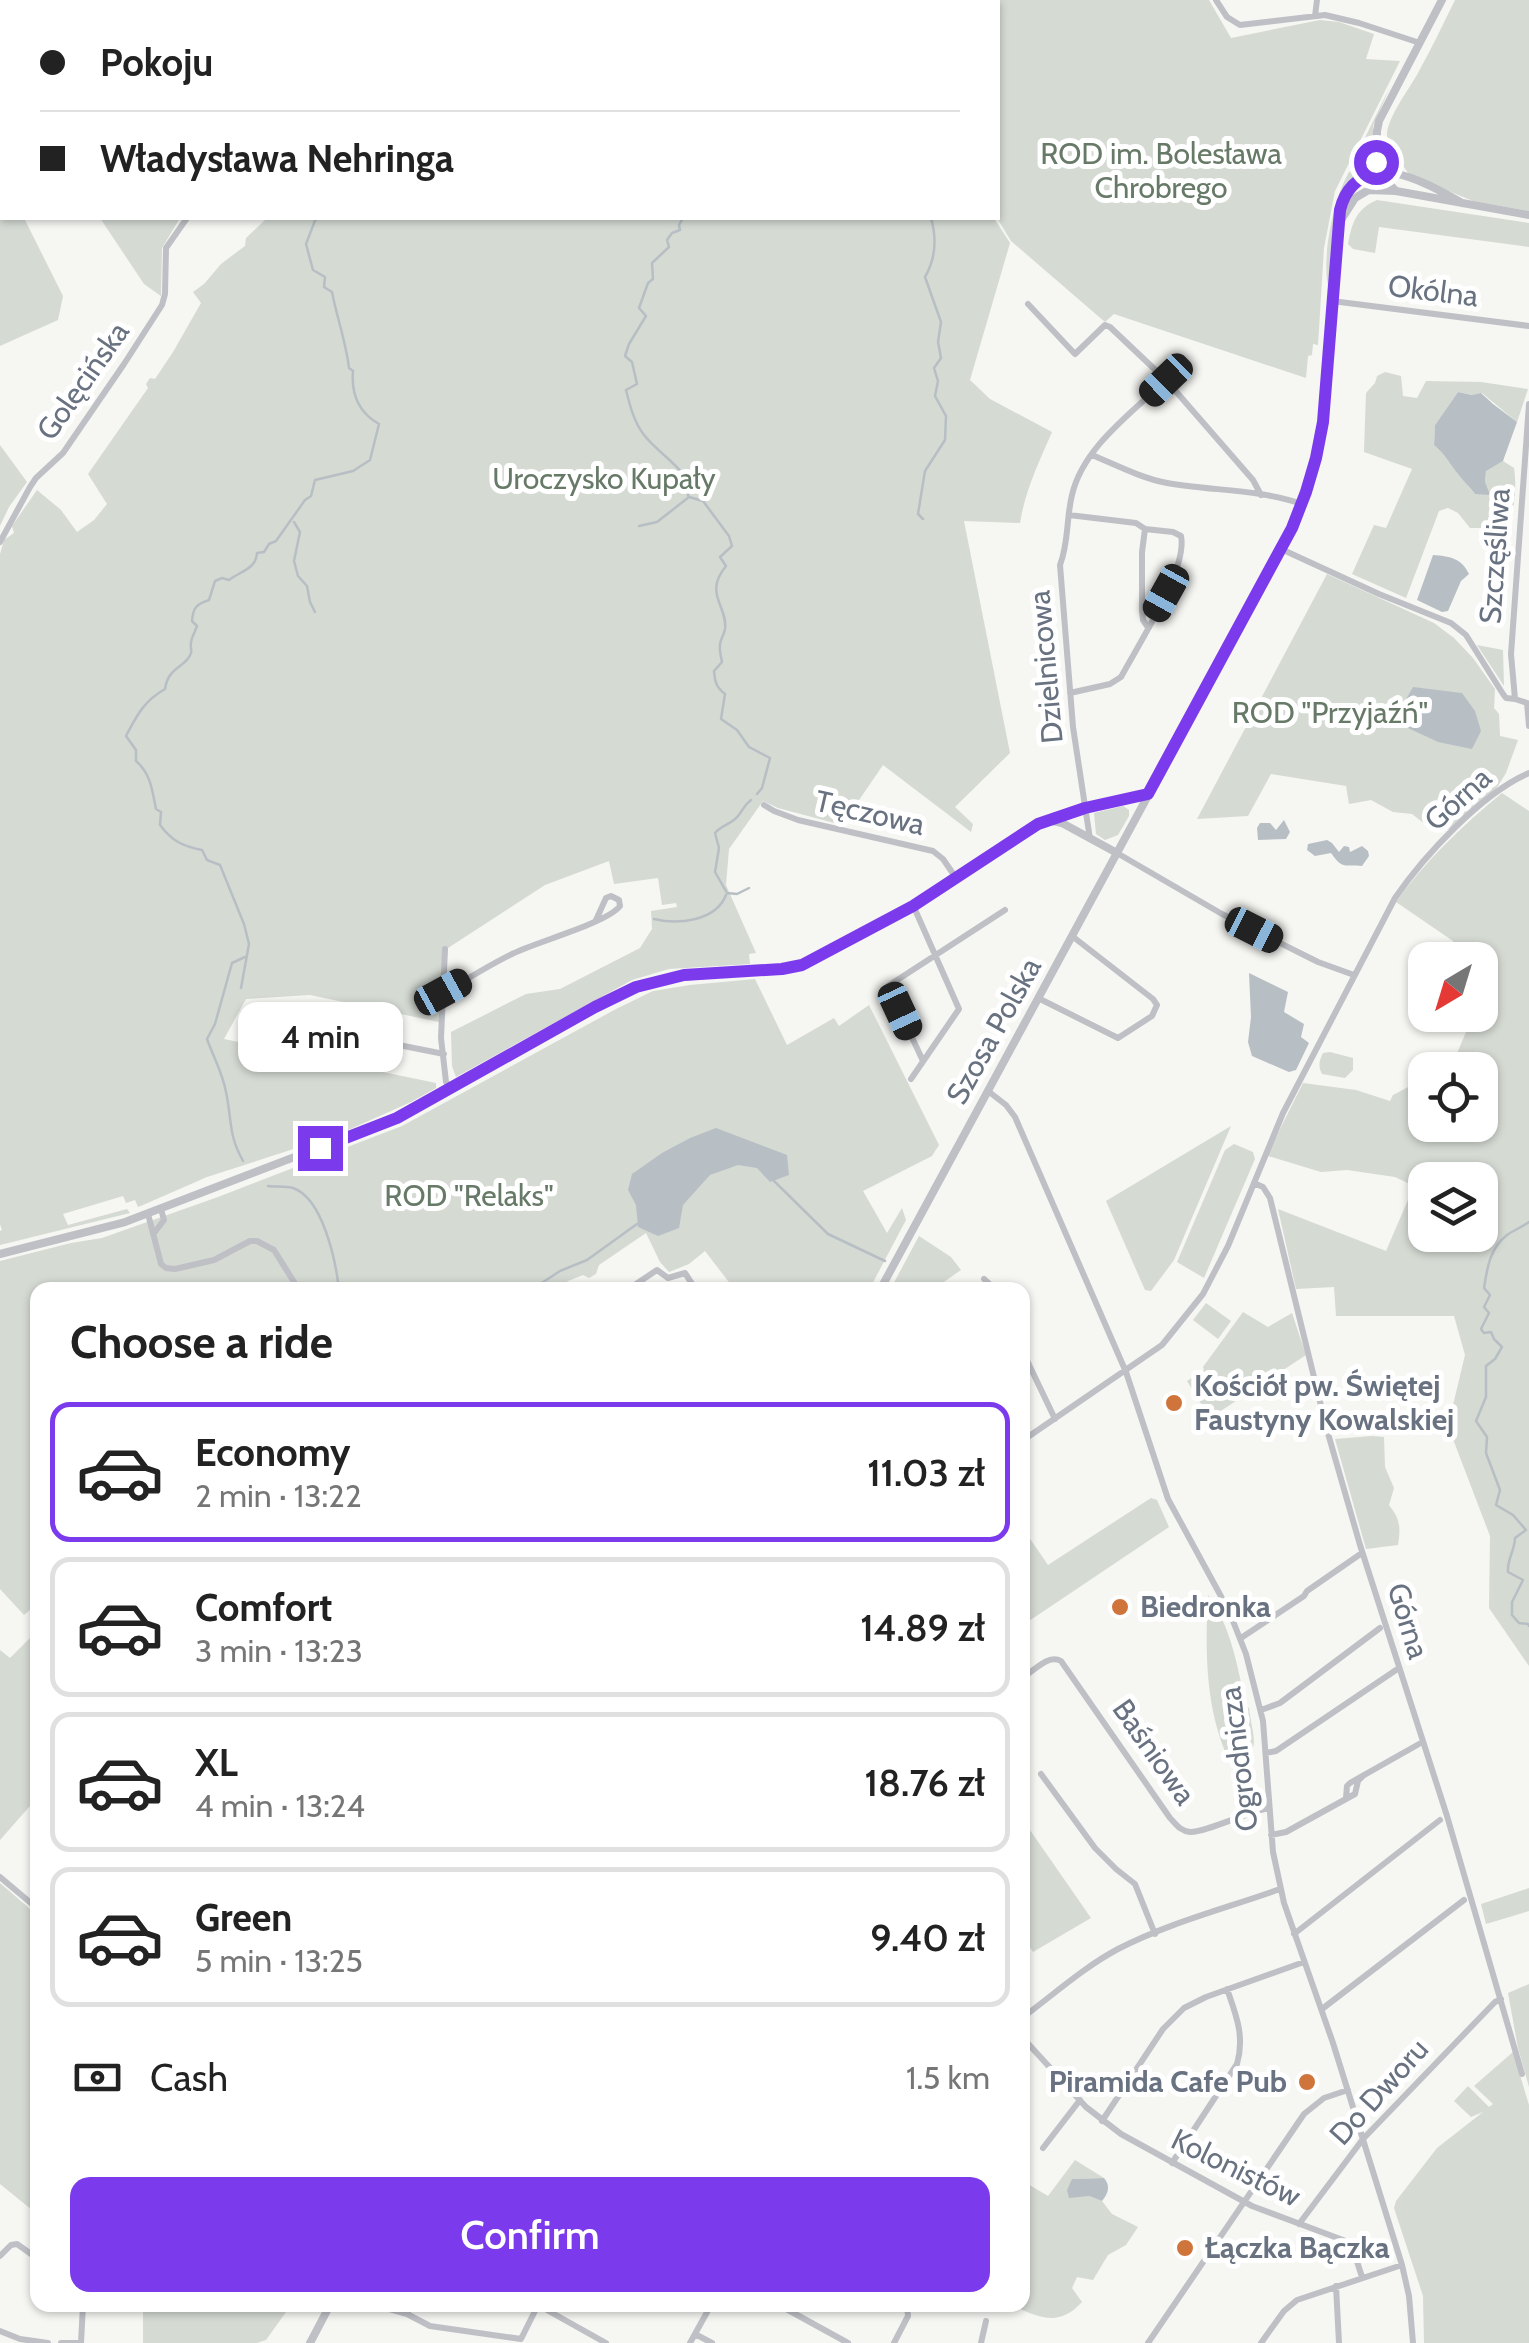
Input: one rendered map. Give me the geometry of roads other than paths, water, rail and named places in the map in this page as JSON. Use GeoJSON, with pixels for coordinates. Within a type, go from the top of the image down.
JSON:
{"type":"FeatureCollection","features":[{"type":"Feature","properties":{"kind":"street"},"geometry":{"type":"LineString","coordinates":[[1216,0],[1232,22],[1240,25],[1336,17],[1420,43]]}},
{"type":"Feature","properties":{"kind":"street"},"geometry":{"type":"LineString","coordinates":[[1315,16],[1318,0]]}},
{"type":"Feature","properties":{"kind":"street"},"geometry":{"type":"LineString","coordinates":[[1396,191],[1382,173],[1379,122],[1442,0]]}},
{"type":"Feature","properties":{"kind":"street"},"geometry":{"type":"LineString","coordinates":[[1338,224],[1355,198],[1369,190],[1382,173]]}},
{"type":"Feature","properties":{"kind":"street"},"geometry":{"type":"LineString","coordinates":[[1382,173],[1402,175],[1462,203]]}},
{"type":"Feature","properties":{"kind":"street","name":"Szosa Polska"},"geometry":{"type":"LineString","coordinates":[[884,1282],[1302,504],[1323,422],[1342,201],[1361,178],[1382,173]]}},
{"type":"Feature","properties":{"kind":"street"},"geometry":{"type":"LineString","coordinates":[[1369,190],[1396,191],[1529,215]]}},
{"type":"Feature","properties":{"kind":"street","name":"Golęcińska"},"geometry":{"type":"LineString","coordinates":[[0,542],[30,487],[63,453],[162,304],[166,248],[187,220]]}},
{"type":"Feature","properties":{"kind":"street","name":"Okólna"},"geometry":{"type":"LineString","coordinates":[[1331,301],[1529,326]]}},
{"type":"Feature","properties":{"kind":"street"},"geometry":{"type":"LineString","coordinates":[[1028,304],[1075,354],[1107,325],[1166,380],[1253,480],[1261,495]]}},
{"type":"Feature","properties":{"kind":"street","name":"Dzielnicowa"},"geometry":{"type":"LineString","coordinates":[[1090,839],[1076,756],[1060,565],[1077,480],[1092,455],[1166,380]]}},
{"type":"Feature","properties":{"kind":"street","name":"Szczęśliwa"},"geometry":{"type":"LineString","coordinates":[[1515,699],[1511,654],[1529,404]]}},
{"type":"Feature","properties":{"kind":"street"},"geometry":{"type":"LineString","coordinates":[[1092,455],[1157,480],[1302,504]]}},
{"type":"Feature","properties":{"kind":"street"},"geometry":{"type":"LineString","coordinates":[[1069,515],[1136,522],[1145,530],[1176,533],[1182,544],[1178,570],[1121,677],[1116,682],[1070,692]]}},
{"type":"Feature","properties":{"kind":"street"},"geometry":{"type":"LineString","coordinates":[[1145,530],[1142,611],[1148,627]]}},
{"type":"Feature","properties":{"kind":"street"},"geometry":{"type":"LineString","coordinates":[[1281,548],[1451,623],[1466,635],[1506,698],[1528,703],[1529,726]]}},
{"type":"Feature","properties":{"kind":"street","name":"Górna"},"geometry":{"type":"LineString","coordinates":[[1030,1436],[1168,1339],[1203,1294],[1221,1262],[1283,1113],[1395,898],[1448,836],[1508,782],[1529,774]]}},
{"type":"Feature","properties":{"kind":"street"},"geometry":{"type":"LineString","coordinates":[[0,1254],[148,1214],[386,1122],[636,987],[684,975],[794,967],[814,960],[913,906],[1020,834],[1048,820],[1148,794]]}},
{"type":"Feature","properties":{"kind":"street","name":"Tęczowa"},"geometry":{"type":"LineString","coordinates":[[764,805],[798,820],[933,851],[943,858],[956,878]]}},
{"type":"Feature","properties":{"kind":"street"},"geometry":{"type":"LineString","coordinates":[[1063,814],[1066,825]]}},
{"type":"Feature","properties":{"kind":"street"},"geometry":{"type":"LineString","coordinates":[[1048,820],[1066,825],[1222,914],[1318,962],[1354,975]]}},
{"type":"Feature","properties":{"kind":"street"},"geometry":{"type":"LineString","coordinates":[[911,1079],[959,1008],[913,906]]}},
{"type":"Feature","properties":{"kind":"street"},"geometry":{"type":"LineString","coordinates":[[923,1061],[888,986],[1005,910]]}},
{"type":"Feature","properties":{"kind":"street"},"geometry":{"type":"LineString","coordinates":[[443,992],[512,954],[596,920]]}},
{"type":"Feature","properties":{"kind":"street"},"geometry":{"type":"LineString","coordinates":[[1038,998],[1118,1038],[1155,1013],[1154,1000],[1072,936]]}},
{"type":"Feature","properties":{"kind":"street"},"geometry":{"type":"LineString","coordinates":[[445,948],[442,1038],[446,1082],[450,1088]]}},
{"type":"Feature","properties":{"kind":"street"},"geometry":{"type":"LineString","coordinates":[[243,1014],[444,1054]]}},
{"type":"Feature","properties":{"kind":"street","name":"Ogrodnicza"},"geometry":{"type":"LineString","coordinates":[[988,1091],[1015,1117],[1126,1372],[1168,1500],[1241,1638],[1261,1710],[1271,1835],[1280,1888],[1402,2265],[1410,2296],[1412,2343]]}},
{"type":"Feature","properties":{"kind":"street","name":"Górna"},"geometry":{"type":"LineString","coordinates":[[1254,1182],[1270,1198],[1362,1549],[1522,2074]]}},
{"type":"Feature","properties":{"kind":"street"},"geometry":{"type":"LineString","coordinates":[[153,1234],[164,1220],[161,1208]]}},
{"type":"Feature","properties":{"kind":"street"},"geometry":{"type":"LineString","coordinates":[[148,1214],[161,1264],[166,1268],[214,1260],[257,1241],[270,1246],[294,1282]]}},
{"type":"Feature","properties":{"kind":"street"},"geometry":{"type":"LineString","coordinates":[[639,1282],[657,1270],[668,1278],[685,1272],[691,1282]]}},
{"type":"Feature","properties":{"kind":"street"},"geometry":{"type":"LineString","coordinates":[[984,1279],[987,1282]]}},
{"type":"Feature","properties":{"kind":"street"},"geometry":{"type":"LineString","coordinates":[[1030,1367],[1055,1419]]}},
{"type":"Feature","properties":{"kind":"street"},"geometry":{"type":"LineString","coordinates":[[1241,1638],[1359,1554]]}},
{"type":"Feature","properties":{"kind":"street"},"geometry":{"type":"LineString","coordinates":[[1261,1710],[1280,1703],[1380,1628]]}},
{"type":"Feature","properties":{"kind":"street","name":"Baśniowa"},"geometry":{"type":"LineString","coordinates":[[1030,1672],[1050,1658],[1062,1661],[1181,1829],[1196,1831],[1269,1808]]}},
{"type":"Feature","properties":{"kind":"street"},"geometry":{"type":"LineString","coordinates":[[1266,1753],[1278,1750],[1396,1670]]}},
{"type":"Feature","properties":{"kind":"street"},"geometry":{"type":"LineString","coordinates":[[1271,1835],[1282,1834],[1355,1794],[1363,1776],[1419,1744]]}},
{"type":"Feature","properties":{"kind":"street"},"geometry":{"type":"LineString","coordinates":[[1041,1774],[1095,1848],[1135,1884],[1155,1934]]}},
{"type":"Feature","properties":{"kind":"street"},"geometry":{"type":"LineString","coordinates":[[1294,1934],[1440,1820]]}},
{"type":"Feature","properties":{"kind":"street"},"geometry":{"type":"LineString","coordinates":[[0,1877],[30,1901]]}},
{"type":"Feature","properties":{"kind":"street"},"geometry":{"type":"LineString","coordinates":[[1030,2012],[1123,1946],[1280,1888]]}},
{"type":"Feature","properties":{"kind":"street"},"geometry":{"type":"LineString","coordinates":[[1322,2009],[1464,1900]]}},
{"type":"Feature","properties":{"kind":"street"},"geometry":{"type":"LineString","coordinates":[[1102,2121],[1174,2017],[1190,2004],[1304,1962]]}},
{"type":"Feature","properties":{"kind":"street"},"geometry":{"type":"LineString","coordinates":[[1172,2163],[1237,2064],[1241,2038],[1227,1989]]}},
{"type":"Feature","properties":{"kind":"street","name":"Do Dworu"},"geometry":{"type":"LineString","coordinates":[[1298,2224],[1363,2138],[1501,1998]]}},
{"type":"Feature","properties":{"kind":"street","name":"Kolonistów"},"geometry":{"type":"LineString","coordinates":[[1030,2046],[1102,2121],[1129,2140],[1244,2202],[1350,2244],[1362,2278]]}},
{"type":"Feature","properties":{"kind":"street"},"geometry":{"type":"LineString","coordinates":[[1148,2343],[1308,2110],[1324,2098],[1348,2090]]}},
{"type":"Feature","properties":{"kind":"street"},"geometry":{"type":"LineString","coordinates":[[1043,2148],[1080,2100]]}},
{"type":"Feature","properties":{"kind":"street"},"geometry":{"type":"LineString","coordinates":[[0,2256],[17,2244],[30,2253]]}},
{"type":"Feature","properties":{"kind":"street"},"geometry":{"type":"LineString","coordinates":[[1262,2343],[1288,2306],[1303,2297],[1402,2265]]}},
{"type":"Feature","properties":{"kind":"street"},"geometry":{"type":"LineString","coordinates":[[1336,2286],[1339,2343]]}},
{"type":"Feature","properties":{"kind":"street"},"geometry":{"type":"LineString","coordinates":[[61,2343],[81,2343],[83,2312]]}},
{"type":"Feature","properties":{"kind":"street"},"geometry":{"type":"LineString","coordinates":[[310,2343],[326,2312]]}},
{"type":"Feature","properties":{"kind":"street"},"geometry":{"type":"LineString","coordinates":[[399,2312],[430,2326],[521,2340],[535,2312]]}},
{"type":"Feature","properties":{"kind":"street"},"geometry":{"type":"LineString","coordinates":[[551,2312],[606,2343]]}},
{"type":"Feature","properties":{"kind":"street"},"geometry":{"type":"LineString","coordinates":[[690,2343],[708,2312]]}},
{"type":"Feature","properties":{"kind":"street"},"geometry":{"type":"LineString","coordinates":[[791,2312],[848,2343]]}},
{"type":"Feature","properties":{"kind":"street"},"geometry":{"type":"LineString","coordinates":[[894,2343],[908,2312]]}},
{"type":"Feature","properties":{"kind":"street"},"geometry":{"type":"LineString","coordinates":[[981,2343],[986,2321]]}},
{"type":"Feature","properties":{"kind":"street"},"geometry":{"type":"LineString","coordinates":[[0,2331],[48,2343]]}},
{"type":"Feature","properties":{"kind":"street"},"geometry":{"type":"LineString","coordinates":[[695,2334],[712,2343]]}},
{"type":"Feature","properties":{"kind":"waterway"},"geometry":{"type":"LineString","coordinates":[[241,988],[249,944],[220,865],[207,860],[202,850],[173,839],[160,825],[161,812],[156,809],[150,783],[126,736],[142,709],[165,689],[170,676],[189,658],[197,626],[192,621],[193,612],[209,600],[215,581],[229,580],[247,569],[257,553],[276,541],[311,496],[315,480],[353,471],[370,460],[379,424],[357,402],[332,292],[324,287],[325,277],[313,270],[306,244],[315,220]]}},
{"type":"Feature","properties":{"kind":"waterway"},"geometry":{"type":"LineString","coordinates":[[682,220],[680,230],[667,240],[669,247],[652,263],[653,279],[639,308],[646,316],[625,356],[632,362],[637,384],[626,390],[644,435],[684,475],[681,479],[689,497],[703,501],[729,536],[732,546],[720,557],[726,566],[716,592],[725,629],[720,647],[722,662],[714,675],[725,694],[721,719],[737,730],[749,747],[770,758],[757,794]]}},
{"type":"Feature","properties":{"kind":"waterway"},"geometry":{"type":"LineString","coordinates":[[923,519],[918,514],[925,471],[945,440],[946,416],[935,396],[938,381],[934,368],[941,358],[941,322],[925,277],[934,248],[931,220]]}},
{"type":"Feature","properties":{"kind":"waterway"},"geometry":{"type":"LineString","coordinates":[[639,526],[657,522],[689,497]]}},
{"type":"Feature","properties":{"kind":"waterway"},"geometry":{"type":"LineString","coordinates":[[294,522],[300,532],[294,561],[315,612]]}},
{"type":"Feature","properties":{"kind":"waterway"},"geometry":{"type":"LineString","coordinates":[[749,888],[737,894],[727,893],[715,872],[719,848],[715,833],[736,819],[751,800]]}},
{"type":"Feature","properties":{"kind":"waterway"},"geometry":{"type":"LineString","coordinates":[[654,919],[674,921],[705,916],[726,895]]}},
{"type":"Feature","properties":{"kind":"waterway"},"geometry":{"type":"LineString","coordinates":[[243,1161],[233,1135],[223,1079],[207,1039],[232,963],[245,957]]}},
{"type":"Feature","properties":{"kind":"waterway"},"geometry":{"type":"LineString","coordinates":[[774,1181],[828,1234],[885,1261]]}},
{"type":"Feature","properties":{"kind":"waterway"},"geometry":{"type":"LineString","coordinates":[[268,1186],[293,1188],[312,1204],[331,1248],[338,1282]]}},
{"type":"Feature","properties":{"kind":"waterway"},"geometry":{"type":"LineString","coordinates":[[1529,1222],[1501,1240],[1488,1266],[1484,1288],[1490,1295],[1484,1307],[1489,1313],[1481,1329],[1491,1332],[1502,1347],[1486,1366],[1486,1397],[1476,1421],[1487,1437],[1486,1453],[1500,1490],[1496,1505],[1513,1515],[1526,1530],[1515,1538],[1508,1572],[1523,1580],[1512,1602],[1512,1615],[1529,1626]]}},
{"type":"Feature","properties":{"kind":"waterway"},"geometry":{"type":"LineString","coordinates":[[543,1282],[587,1260],[637,1224]]}},
{"type":"Feature","properties":{"kind":"place","name":"Kościół pw. Świętej Faustyny Kowalskiej"},"geometry":{"type":"Point","coordinates":[1174,1403]}},
{"type":"Feature","properties":{"kind":"place","name":"Biedronka"},"geometry":{"type":"Point","coordinates":[1120,1607]}},
{"type":"Feature","properties":{"kind":"place","name":"Piramida Cafe Pub"},"geometry":{"type":"Point","coordinates":[1307,2082]}},
{"type":"Feature","properties":{"kind":"place","name":"Łączka Bączka"},"geometry":{"type":"Point","coordinates":[1185,2248]}},
{"type":"Feature","properties":{"kind":"park label","name":"ROD im. Bolesława Chrobrego"},"geometry":{"type":"Point","coordinates":[1161,171]}},
{"type":"Feature","properties":{"kind":"park label","name":"Uroczysko Kupały"},"geometry":{"type":"Point","coordinates":[604,479]}},
{"type":"Feature","properties":{"kind":"park label","name":"ROD \"Przyjaźń\""},"geometry":{"type":"Point","coordinates":[1330,713]}},
{"type":"Feature","properties":{"kind":"park label","name":"ROD \"Relaks\""},"geometry":{"type":"Point","coordinates":[469,1196]}}]}
